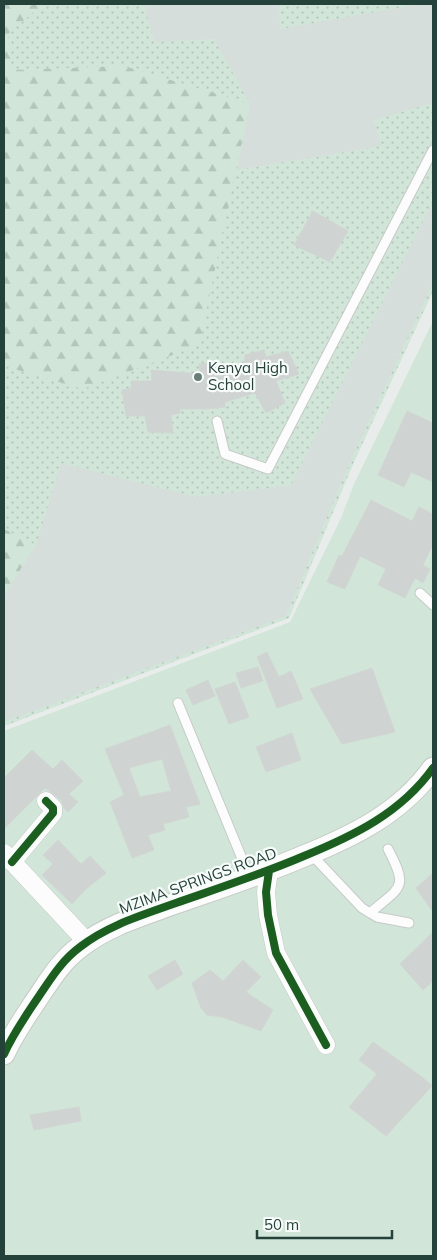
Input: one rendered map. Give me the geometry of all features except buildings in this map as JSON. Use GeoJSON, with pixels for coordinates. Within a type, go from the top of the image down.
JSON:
{"type":"FeatureCollection","features":[{"type":"Feature","properties":{"kind":"street","name":"MZIMA SPRINGS ROAD"},"geometry":{"type":"LineString","coordinates":[[4,1054],[12,1036],[60,965],[102,932],[140,916],[260,874],[344,840],[381,819],[406,798],[433,768]]}},
{"type":"Feature","properties":{"kind":"street"},"geometry":{"type":"LineString","coordinates":[[46,801],[53,808],[53,813],[8,857],[87,942]]}},
{"type":"Feature","properties":{"kind":"street"},"geometry":{"type":"LineString","coordinates":[[260,874],[266,892],[268,915],[276,953],[326,1045]]}},
{"type":"Feature","properties":{"kind":"lane"},"geometry":{"type":"LineString","coordinates":[[217,421],[225,454],[268,469],[433,150]]}},
{"type":"Feature","properties":{"kind":"lane"},"geometry":{"type":"LineString","coordinates":[[420,593],[433,605]]}},
{"type":"Feature","properties":{"kind":"lane"},"geometry":{"type":"LineString","coordinates":[[178,703],[260,874]]}},
{"type":"Feature","properties":{"kind":"lane"},"geometry":{"type":"LineString","coordinates":[[370,913],[399,888],[401,880],[397,865],[388,849]]}},
{"type":"Feature","properties":{"kind":"lane"},"geometry":{"type":"LineString","coordinates":[[310,854],[362,908],[378,918],[409,923]]}},
{"type":"Feature","properties":{"kind":"shaded area","name":"Kenya High School"},"geometry":{"type":"Polygon","coordinates":[[[4,4],[433,4],[433,291],[353,464],[289,618],[4,726],[4,4]]]}},
{"type":"Feature","properties":{"kind":"green space","name":"Kenya High School"},"geometry":{"type":"Polygon","coordinates":[[[4,4],[144,4],[154,42],[214,39],[250,104],[237,170],[382,146],[374,120],[433,103],[433,201],[291,485],[197,497],[61,463],[36,545],[4,595],[4,4]]]}},
{"type":"Feature","properties":{"kind":"green space"},"geometry":{"type":"Polygon","coordinates":[[[4,4],[43,4],[8,34],[12,70],[124,66],[250,104],[199,345],[83,389],[4,366],[4,4]]]}},
{"type":"Feature","properties":{"kind":"green space"},"geometry":{"type":"Polygon","coordinates":[[[279,4],[420,4],[280,29],[279,4]]]}},
{"type":"Feature","properties":{"kind":"green space"},"geometry":{"type":"Polygon","coordinates":[[[433,283],[433,291],[353,464],[289,618],[4,726],[4,722],[286,616],[350,462],[433,283]]]}},
{"type":"Feature","properties":{"kind":"green space"},"geometry":{"type":"Polygon","coordinates":[[[433,321],[433,1256],[4,1256],[4,731],[290,622],[433,321]]]}},
{"type":"Feature","properties":{"kind":"green space"},"geometry":{"type":"Polygon","coordinates":[[[4,529],[36,545],[4,595],[4,529]]]}},
{"type":"Feature","properties":{"kind":"cycle path"},"geometry":{"type":"LineString","coordinates":[[4,1054],[19,1026],[56,971],[73,952],[91,939],[126,921],[272,869],[340,840],[391,810],[406,798],[433,768]]}},
{"type":"Feature","properties":{"kind":"cycle path"},"geometry":{"type":"LineString","coordinates":[[12,862],[53,813],[53,808],[46,801]]}},
{"type":"Feature","properties":{"kind":"cycle path"},"geometry":{"type":"LineString","coordinates":[[269,871],[266,892],[268,915],[276,953],[326,1045]]}},
{"type":"Feature","properties":{"kind":"place","name":"Kenya High School"},"geometry":{"type":"Point","coordinates":[198,377]}}]}
